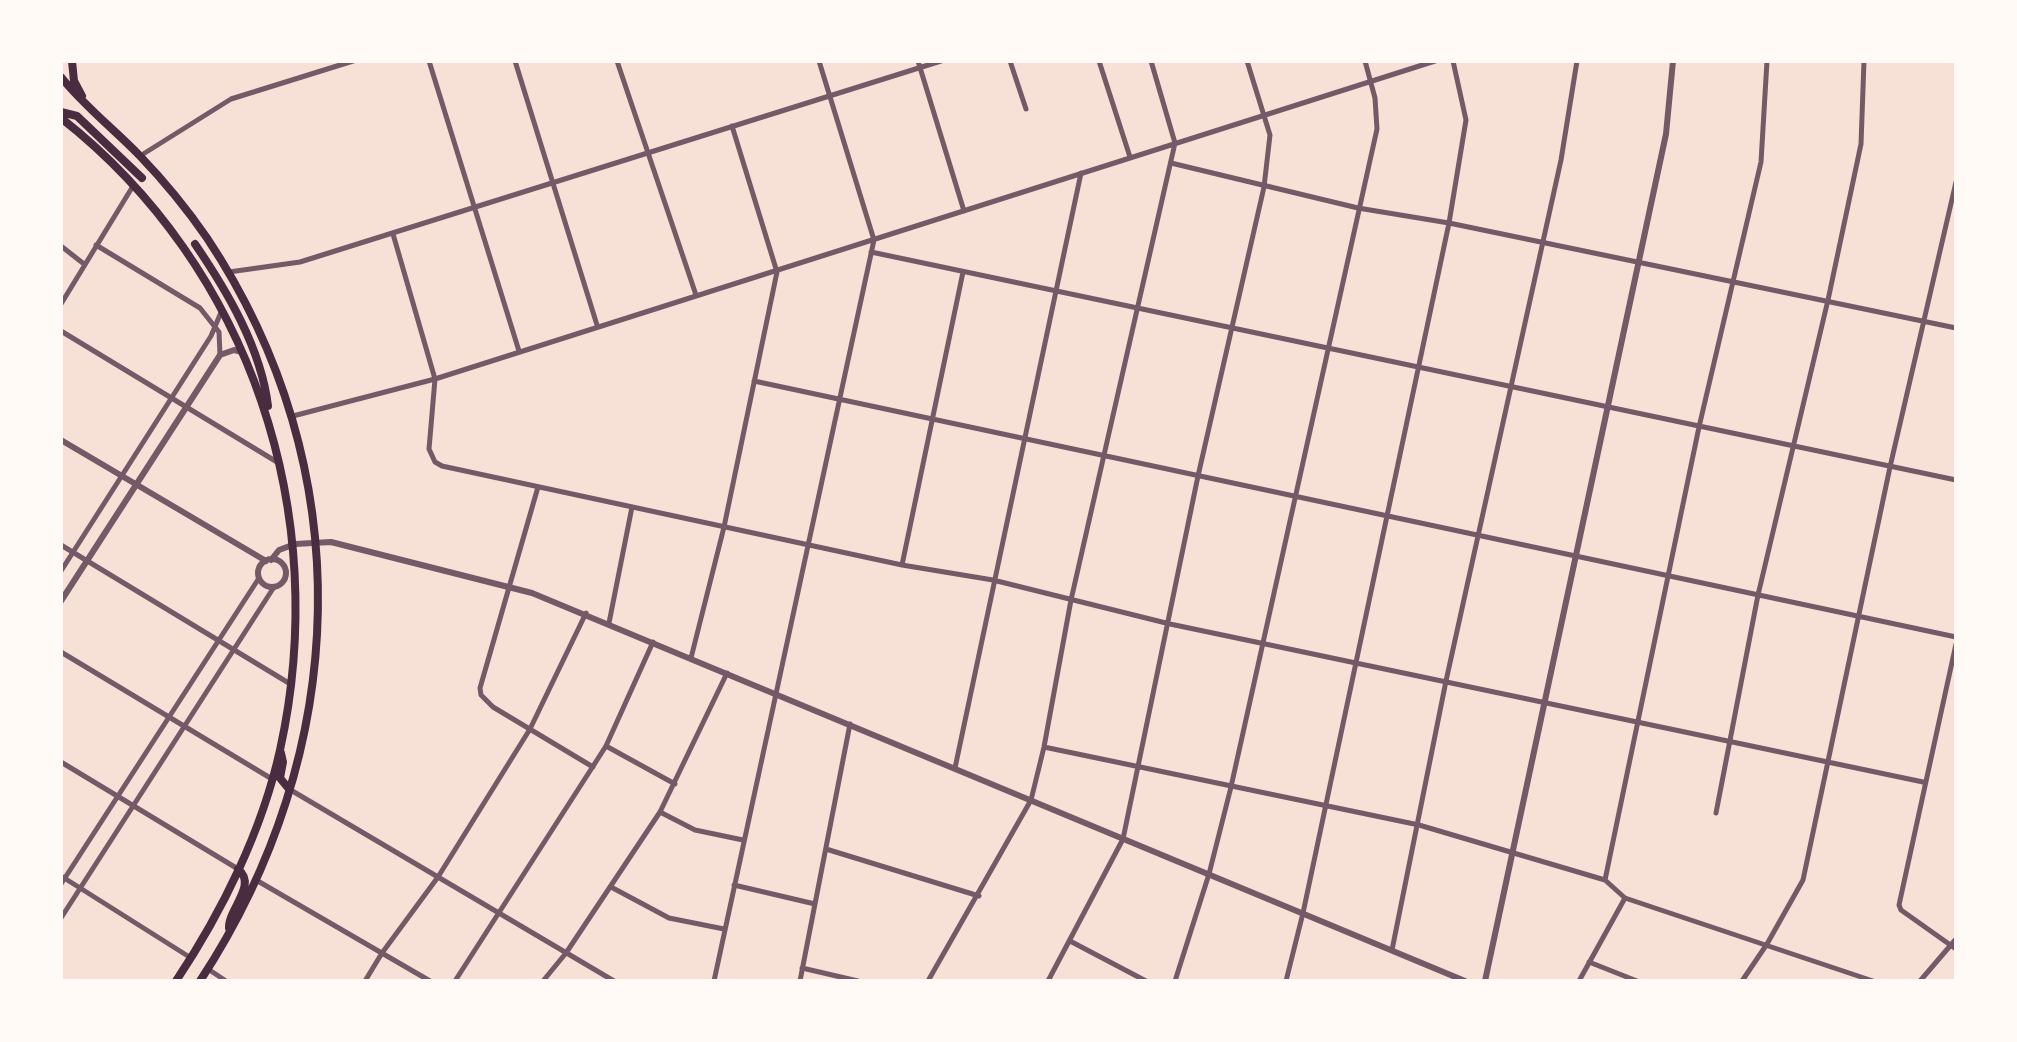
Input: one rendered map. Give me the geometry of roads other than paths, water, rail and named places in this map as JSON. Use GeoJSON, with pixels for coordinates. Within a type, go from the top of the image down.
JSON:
{"type":"FeatureCollection","features":[{"type":"Feature","properties":{"kind":"highway"},"geometry":{"type":"LineString","coordinates":[[72,61],[74,81],[85,102]]}},
{"type":"Feature","properties":{"kind":"highway"},"geometry":{"type":"LineString","coordinates":[[61,77],[173,193],[229,272],[253,317],[293,416],[310,488],[320,586],[316,654],[303,739],[273,843],[256,880],[200,981]]}},
{"type":"Feature","properties":{"kind":"highway"},"geometry":{"type":"LineString","coordinates":[[61,115],[77,116],[142,178]]}},
{"type":"Feature","properties":{"kind":"highway"},"geometry":{"type":"LineString","coordinates":[[61,115],[133,186],[198,268],[222,310],[243,353],[270,424],[281,464],[295,544],[292,685],[280,750],[272,779],[238,869],[176,981]]}},
{"type":"Feature","properties":{"kind":"highway"},"geometry":{"type":"LineString","coordinates":[[195,244],[248,339],[262,376],[270,424]]}},
{"type":"Feature","properties":{"kind":"highway"},"geometry":{"type":"LineString","coordinates":[[280,750],[283,762],[280,778],[289,789]]}},
{"type":"Feature","properties":{"kind":"highway"},"geometry":{"type":"LineString","coordinates":[[229,931],[229,920],[246,883],[244,875],[238,869]]}},
{"type":"Feature","properties":{"kind":"street"},"geometry":{"type":"LineString","coordinates":[[140,156],[231,99],[353,61]]}},
{"type":"Feature","properties":{"kind":"street"},"geometry":{"type":"LineString","coordinates":[[429,61],[519,351]]}},
{"type":"Feature","properties":{"kind":"street"},"geometry":{"type":"LineString","coordinates":[[515,61],[597,325]]}},
{"type":"Feature","properties":{"kind":"street"},"geometry":{"type":"LineString","coordinates":[[617,61],[696,295]]}},
{"type":"Feature","properties":{"kind":"street"},"geometry":{"type":"LineString","coordinates":[[713,981],[874,240],[818,61]]}},
{"type":"Feature","properties":{"kind":"street"},"geometry":{"type":"LineString","coordinates":[[229,272],[300,262],[648,154],[919,65],[941,61]]}},
{"type":"Feature","properties":{"kind":"street"},"geometry":{"type":"LineString","coordinates":[[1010,61],[1026,108]]}},
{"type":"Feature","properties":{"kind":"street"},"geometry":{"type":"LineString","coordinates":[[1099,61],[1130,157]]}},
{"type":"Feature","properties":{"kind":"street"},"geometry":{"type":"LineString","coordinates":[[928,981],[979,896],[1031,800],[1044,747],[1071,600],[1175,143],[1151,61]]}},
{"type":"Feature","properties":{"kind":"street"},"geometry":{"type":"LineString","coordinates":[[1048,981],[1123,839],[1137,765],[1170,624],[1198,475],[1264,187],[1270,135],[1248,61]]}},
{"type":"Feature","properties":{"kind":"street"},"geometry":{"type":"LineString","coordinates":[[1175,981],[1209,874],[1231,787],[1326,348],[1377,129],[1378,114],[1365,61]]}},
{"type":"Feature","properties":{"kind":"street"},"geometry":{"type":"LineString","coordinates":[[293,416],[435,379],[597,325],[777,272],[1264,113],[1435,61]]}},
{"type":"Feature","properties":{"kind":"street"},"geometry":{"type":"LineString","coordinates":[[1286,981],[1303,913],[1449,223],[1466,120],[1453,61]]}},
{"type":"Feature","properties":{"kind":"street"},"geometry":{"type":"LineString","coordinates":[[1392,950],[1446,681],[1543,243],[1570,113],[1577,61]]}},
{"type":"Feature","properties":{"kind":"street"},"geometry":{"type":"LineString","coordinates":[[1485,981],[1543,701],[1640,262],[1666,134],[1672,61]]}},
{"type":"Feature","properties":{"kind":"street"},"geometry":{"type":"LineString","coordinates":[[1605,880],[1699,426],[1760,162],[1767,61]]}},
{"type":"Feature","properties":{"kind":"street"},"geometry":{"type":"LineString","coordinates":[[1716,813],[1758,595],[1828,300],[1861,144],[1864,61]]}},
{"type":"Feature","properties":{"kind":"street"},"geometry":{"type":"LineString","coordinates":[[919,65],[964,211]]}},
{"type":"Feature","properties":{"kind":"street"},"geometry":{"type":"LineString","coordinates":[[691,658],[724,527],[777,272],[732,126]]}},
{"type":"Feature","properties":{"kind":"street"},"geometry":{"type":"LineString","coordinates":[[1171,163],[1358,208],[1449,223],[1956,328]]}},
{"type":"Feature","properties":{"kind":"street"},"geometry":{"type":"LineString","coordinates":[[955,768],[1023,439],[1082,173]]}},
{"type":"Feature","properties":{"kind":"street"},"geometry":{"type":"LineString","coordinates":[[1742,981],[1767,944],[1803,880],[1861,616],[1890,467],[1956,182]]}},
{"type":"Feature","properties":{"kind":"street"},"geometry":{"type":"LineString","coordinates":[[61,304],[133,186]]}},
{"type":"Feature","properties":{"kind":"street"},"geometry":{"type":"LineString","coordinates":[[393,234],[435,379],[429,449],[435,462],[442,466],[902,565],[993,580],[1170,624],[1923,782]]}},
{"type":"Feature","properties":{"kind":"street"},"geometry":{"type":"LineString","coordinates":[[61,601],[219,355],[221,343],[216,327],[201,308],[96,245]]}},
{"type":"Feature","properties":{"kind":"street"},"geometry":{"type":"LineString","coordinates":[[61,246],[84,264]]}},
{"type":"Feature","properties":{"kind":"street"},"geometry":{"type":"LineString","coordinates":[[872,253],[1956,480]]}},
{"type":"Feature","properties":{"kind":"street"},"geometry":{"type":"LineString","coordinates":[[902,565],[963,272]]}},
{"type":"Feature","properties":{"kind":"street"},"geometry":{"type":"LineString","coordinates":[[61,571],[216,327],[222,310]]}},
{"type":"Feature","properties":{"kind":"street"},"geometry":{"type":"LineString","coordinates":[[61,331],[281,464]]}},
{"type":"Feature","properties":{"kind":"street"},"geometry":{"type":"LineString","coordinates":[[219,355],[234,350],[243,353]]}},
{"type":"Feature","properties":{"kind":"street"},"geometry":{"type":"LineString","coordinates":[[754,381],[1956,637]]}},
{"type":"Feature","properties":{"kind":"street"},"geometry":{"type":"LineString","coordinates":[[61,440],[269,560],[283,565],[286,574],[282,583],[274,587],[61,918]]}},
{"type":"Feature","properties":{"kind":"street"},"geometry":{"type":"LineString","coordinates":[[538,487],[481,676],[481,695],[494,707],[593,767]]}},
{"type":"Feature","properties":{"kind":"street"},"geometry":{"type":"LineString","coordinates":[[609,623],[632,507]]}},
{"type":"Feature","properties":{"kind":"street"},"geometry":{"type":"LineString","coordinates":[[191,958],[80,888],[62,880],[259,578],[259,570],[279,550],[295,544],[331,542],[507,589],[532,593],[586,613],[1465,981]]}},
{"type":"Feature","properties":{"kind":"street"},"geometry":{"type":"LineString","coordinates":[[61,545],[292,685]]}},
{"type":"Feature","properties":{"kind":"street"},"geometry":{"type":"LineString","coordinates":[[286,574],[296,575]]}},
{"type":"Feature","properties":{"kind":"street"},"geometry":{"type":"LineString","coordinates":[[259,578],[265,585],[274,587]]}},
{"type":"Feature","properties":{"kind":"street"},"geometry":{"type":"LineString","coordinates":[[365,981],[382,953],[438,877],[530,729],[586,613]]}},
{"type":"Feature","properties":{"kind":"street"},"geometry":{"type":"LineString","coordinates":[[455,981],[606,746],[653,642]]}},
{"type":"Feature","properties":{"kind":"street"},"geometry":{"type":"LineString","coordinates":[[1953,947],[1899,908],[1923,782],[1956,644]]}},
{"type":"Feature","properties":{"kind":"street"},"geometry":{"type":"LineString","coordinates":[[61,652],[272,779]]}},
{"type":"Feature","properties":{"kind":"street"},"geometry":{"type":"LineString","coordinates":[[543,981],[566,953],[660,811],[727,673]]}},
{"type":"Feature","properties":{"kind":"street"},"geometry":{"type":"LineString","coordinates":[[800,981],[850,724]]}},
{"type":"Feature","properties":{"kind":"street"},"geometry":{"type":"LineString","coordinates":[[606,746],[675,784]]}},
{"type":"Feature","properties":{"kind":"street"},"geometry":{"type":"LineString","coordinates":[[1044,747],[1419,825],[1513,856],[1605,880],[1625,898],[1873,981]]}},
{"type":"Feature","properties":{"kind":"street"},"geometry":{"type":"LineString","coordinates":[[61,762],[238,869]]}},
{"type":"Feature","properties":{"kind":"street"},"geometry":{"type":"LineString","coordinates":[[289,789],[614,981]]}},
{"type":"Feature","properties":{"kind":"street"},"geometry":{"type":"LineString","coordinates":[[660,811],[695,830],[743,840]]}},
{"type":"Feature","properties":{"kind":"street"},"geometry":{"type":"LineString","coordinates":[[826,849],[979,896]]}},
{"type":"Feature","properties":{"kind":"street"},"geometry":{"type":"LineString","coordinates":[[256,880],[430,981]]}},
{"type":"Feature","properties":{"kind":"street"},"geometry":{"type":"LineString","coordinates":[[734,885],[815,904]]}},
{"type":"Feature","properties":{"kind":"street"},"geometry":{"type":"LineString","coordinates":[[611,887],[669,918],[724,929]]}},
{"type":"Feature","properties":{"kind":"street"},"geometry":{"type":"LineString","coordinates":[[1579,981],[1625,898]]}},
{"type":"Feature","properties":{"kind":"street"},"geometry":{"type":"LineString","coordinates":[[1920,981],[1953,947],[1956,939]]}},
{"type":"Feature","properties":{"kind":"street"},"geometry":{"type":"LineString","coordinates":[[1070,941],[1146,981]]}},
{"type":"Feature","properties":{"kind":"street"},"geometry":{"type":"LineString","coordinates":[[1589,962],[1637,981]]}},
{"type":"Feature","properties":{"kind":"street"},"geometry":{"type":"LineString","coordinates":[[802,968],[858,981]]}},
{"type":"Feature","properties":{"kind":"street"},"geometry":{"type":"LineString","coordinates":[[208,969],[226,981]]}}]}
